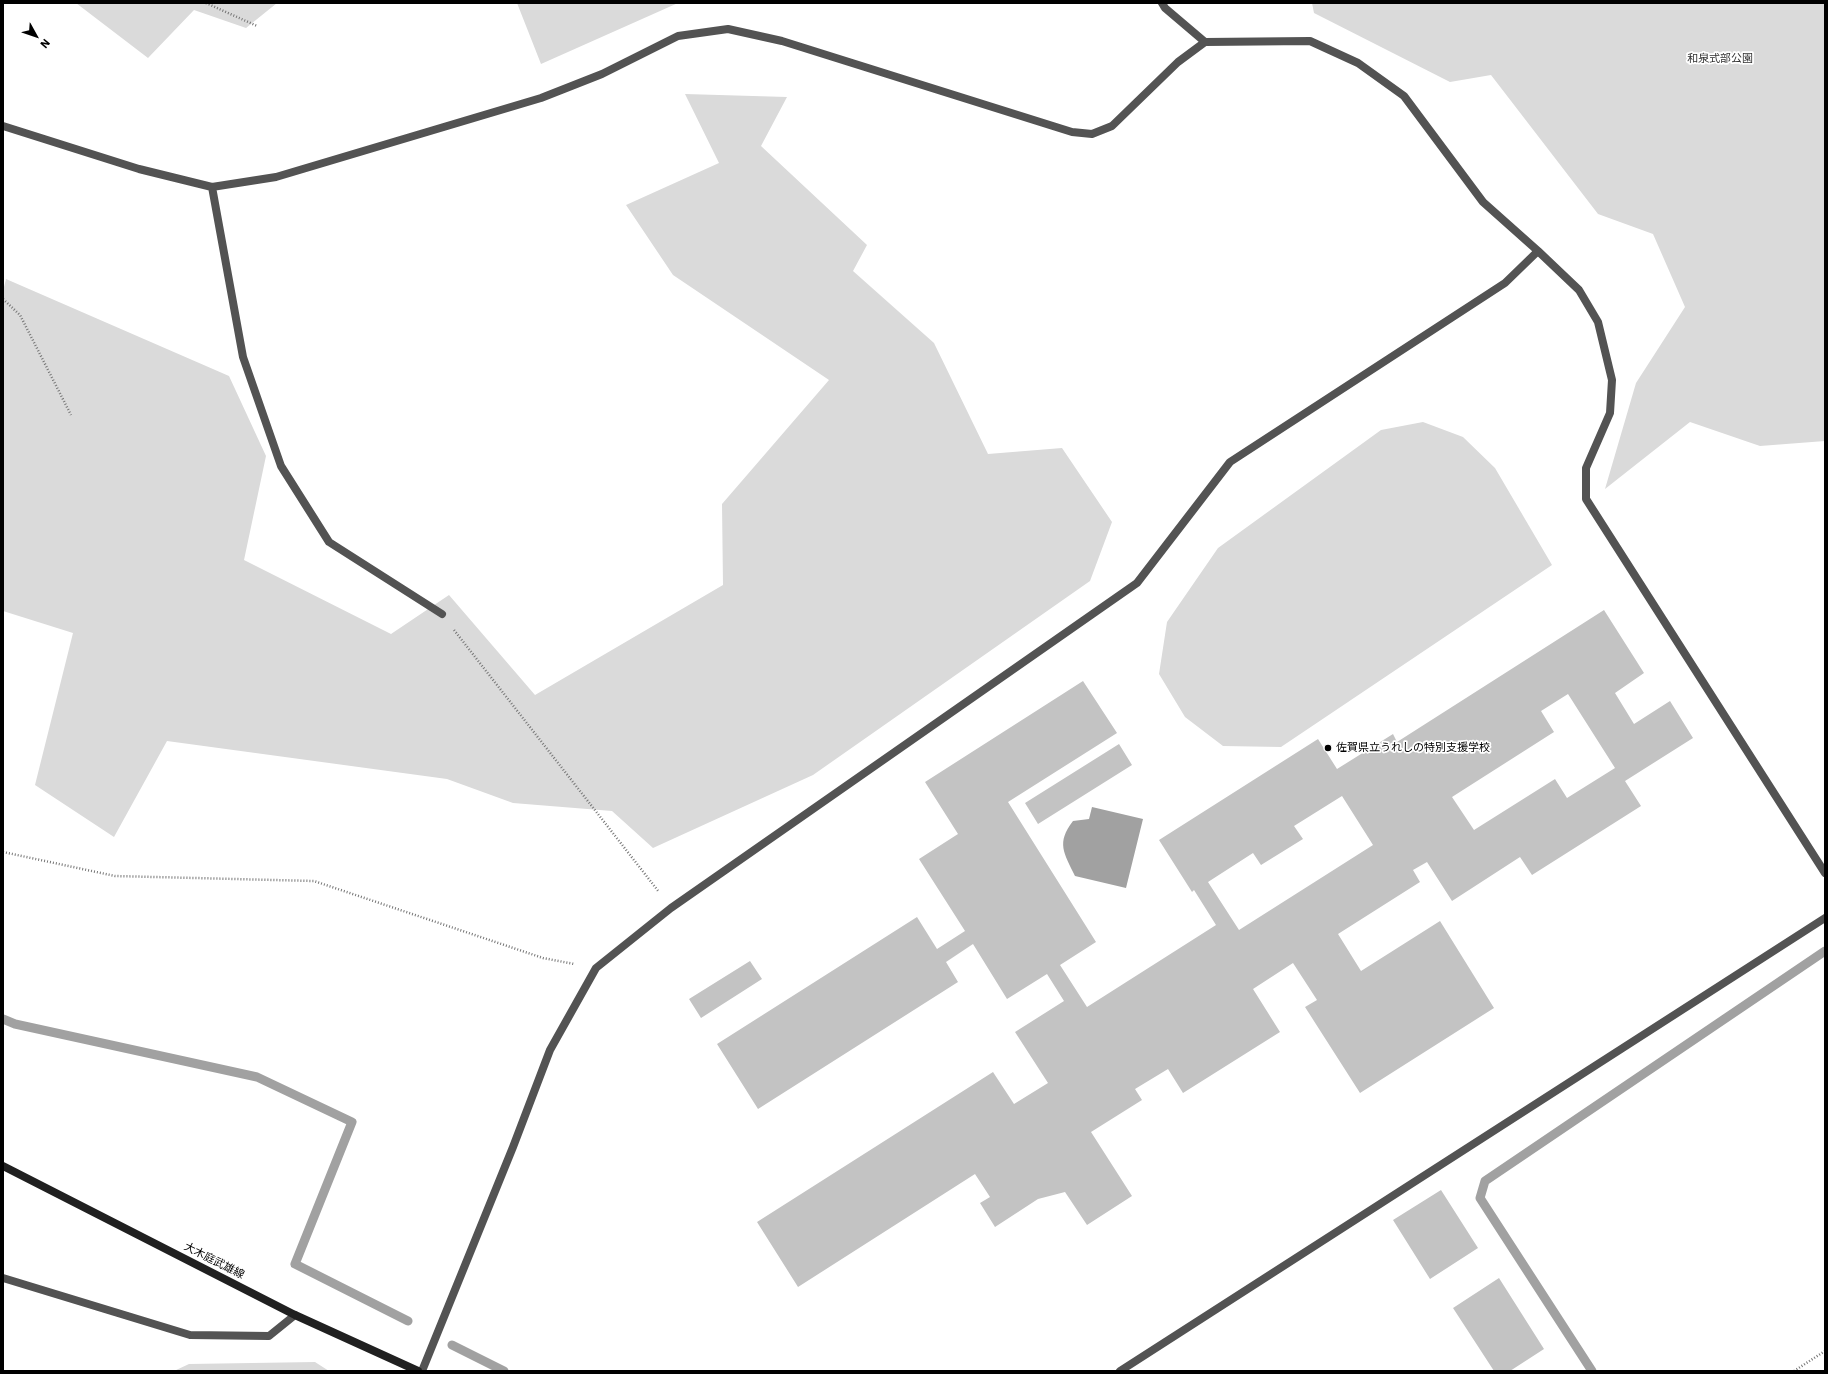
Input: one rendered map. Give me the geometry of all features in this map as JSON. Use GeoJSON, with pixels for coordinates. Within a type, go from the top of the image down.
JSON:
{"type":"FeatureCollection","features":[{"type":"Feature","properties":{"kind":"main road","name":"大木庭武雄線"},"geometry":{"type":"LineString","coordinates":[[3,1166],[295,1315],[418,1371]]}},
{"type":"Feature","properties":{"kind":"street"},"geometry":{"type":"LineString","coordinates":[[1162,3],[1165,8],[1205,42]]}},
{"type":"Feature","properties":{"kind":"street"},"geometry":{"type":"LineString","coordinates":[[3,126],[139,169],[212,187],[276,177],[541,98],[602,74],[678,36],[728,29],[782,41],[1072,132],[1092,134],[1112,126],[1178,62],[1205,42],[1310,41],[1358,63],[1404,96],[1483,202],[1579,290],[1598,322],[1612,380],[1610,413],[1586,468],[1586,499],[1825,873]]}},
{"type":"Feature","properties":{"kind":"street"},"geometry":{"type":"LineString","coordinates":[[212,187],[243,357],[281,466],[329,542],[442,614]]}},
{"type":"Feature","properties":{"kind":"street"},"geometry":{"type":"LineString","coordinates":[[422,1371],[513,1147],[550,1050],[596,968],[671,908],[1137,583],[1230,462],[1504,283],[1538,251]]}},
{"type":"Feature","properties":{"kind":"street"},"geometry":{"type":"LineString","coordinates":[[1120,1371],[1825,918]]}},
{"type":"Feature","properties":{"kind":"street"},"geometry":{"type":"LineString","coordinates":[[3,1278],[190,1335],[269,1336],[295,1315]]}},
{"type":"Feature","properties":{"kind":"path"},"geometry":{"type":"LineString","coordinates":[[206,3],[257,26]]}},
{"type":"Feature","properties":{"kind":"path"},"geometry":{"type":"LineString","coordinates":[[3,299],[20,315],[71,415]]}},
{"type":"Feature","properties":{"kind":"path"},"geometry":{"type":"LineString","coordinates":[[442,614],[671,908]]}},
{"type":"Feature","properties":{"kind":"path"},"geometry":{"type":"LineString","coordinates":[[3,852],[115,876],[314,881],[543,958],[596,968]]}},
{"type":"Feature","properties":{"kind":"path"},"geometry":{"type":"LineString","coordinates":[[1794,1371],[1825,1351]]}},
{"type":"Feature","properties":{"kind":"green space"},"geometry":{"type":"Polygon","coordinates":[[[76,3],[277,3],[246,28],[194,10],[148,58],[76,3]]]}},
{"type":"Feature","properties":{"kind":"green space"},"geometry":{"type":"Polygon","coordinates":[[[517,3],[678,3],[541,64],[517,3]]]}},
{"type":"Feature","properties":{"kind":"green space","name":"和泉式部公園"},"geometry":{"type":"Polygon","coordinates":[[[1312,3],[1825,3],[1825,441],[1760,446],[1690,422],[1605,489],[1636,383],[1685,307],[1653,234],[1598,214],[1491,75],[1450,82],[1314,13],[1312,3]]]}},
{"type":"Feature","properties":{"kind":"green space"},"geometry":{"type":"Polygon","coordinates":[[[685,94],[787,97],[761,146],[867,245],[853,271],[934,343],[988,454],[1062,448],[1112,522],[1090,581],[813,775],[653,848],[612,811],[513,803],[447,779],[167,741],[114,837],[35,785],[73,633],[3,611],[3,291],[6,279],[229,376],[266,456],[244,560],[391,634],[449,595],[535,695],[723,585],[722,504],[829,380],[673,275],[626,205],[719,163],[685,94]]]}},
{"type":"Feature","properties":{"kind":"green space"},"geometry":{"type":"Polygon","coordinates":[[[1423,422],[1463,437],[1495,468],[1552,565],[1281,747],[1223,746],[1185,717],[1159,674],[1167,622],[1218,548],[1381,430],[1423,422]]]}},
{"type":"Feature","properties":{"kind":"green space"},"geometry":{"type":"Polygon","coordinates":[[[315,1362],[329,1371],[174,1371],[189,1364],[315,1362]]]}},
{"type":"Feature","properties":{"kind":"shaded area"},"geometry":{"type":"Polygon","coordinates":[[[1092,807],[1143,819],[1126,888],[1075,876],[1065,854],[1063,842],[1068,829],[1073,821],[1089,819],[1092,807]]]}},
{"type":"Feature","properties":{"kind":"building"},"geometry":{"type":"Polygon","coordinates":[[[1604,610],[1644,673],[1615,693],[1634,724],[1670,701],[1693,738],[1625,781],[1641,806],[1532,875],[1520,857],[1452,901],[1427,862],[1413,870],[1420,882],[1338,934],[1361,971],[1440,921],[1494,1008],[1360,1093],[1305,1007],[1317,1000],[1293,963],[1253,989],[1280,1032],[1183,1093],[1168,1069],[1135,1089],[1142,1100],[1091,1132],[1132,1196],[1087,1225],[1065,1192],[1038,1199],[995,1227],[980,1203],[990,1197],[975,1174],[798,1287],[757,1222],[993,1072],[1014,1104],[1048,1083],[1015,1032],[1064,1001],[1047,974],[1007,999],[973,944],[946,962],[958,982],[758,1109],[717,1044],[917,917],[937,949],[965,931],[919,859],[958,834],[925,782],[1083,681],[1117,733],[1008,802],[1096,942],[1060,965],[1087,1007],[1216,925],[1194,890],[1192,892],[1159,840],[1318,739],[1337,769],[1393,734],[1397,742],[1604,610]],[[1568,694],[1541,711],[1554,732],[1452,797],[1474,830],[1555,779],[1567,798],[1615,768],[1568,694]],[[1342,796],[1294,826],[1303,839],[1261,865],[1253,853],[1208,882],[1239,930],[1373,845],[1342,796]]]}},
{"type":"Feature","properties":{"kind":"building"},"geometry":{"type":"Polygon","coordinates":[[[1119,744],[1132,765],[1038,824],[1025,803],[1119,744]]]}},
{"type":"Feature","properties":{"kind":"building"},"geometry":{"type":"Polygon","coordinates":[[[750,961],[762,979],[701,1018],[689,999],[750,961]]]}},
{"type":"Feature","properties":{"kind":"building"},"geometry":{"type":"Polygon","coordinates":[[[1441,1190],[1478,1248],[1430,1279],[1393,1220],[1441,1190]]]}},
{"type":"Feature","properties":{"kind":"building"},"geometry":{"type":"Polygon","coordinates":[[[1499,1278],[1544,1349],[1510,1371],[1494,1371],[1453,1308],[1499,1278]]]}},
{"type":"Feature","properties":{"kind":"waterway"},"geometry":{"type":"LineString","coordinates":[[1592,1371],[1480,1198],[1485,1181],[1825,951]]}},
{"type":"Feature","properties":{"kind":"waterway"},"geometry":{"type":"LineString","coordinates":[[3,1019],[15,1024],[257,1077],[352,1122],[295,1264],[408,1321]]}},
{"type":"Feature","properties":{"kind":"waterway"},"geometry":{"type":"LineString","coordinates":[[452,1345],[504,1371]]}},
{"type":"Feature","properties":{"kind":"place","name":"佐賀県立うれしの特別支援学校"},"geometry":{"type":"Point","coordinates":[1328,748]}}]}
